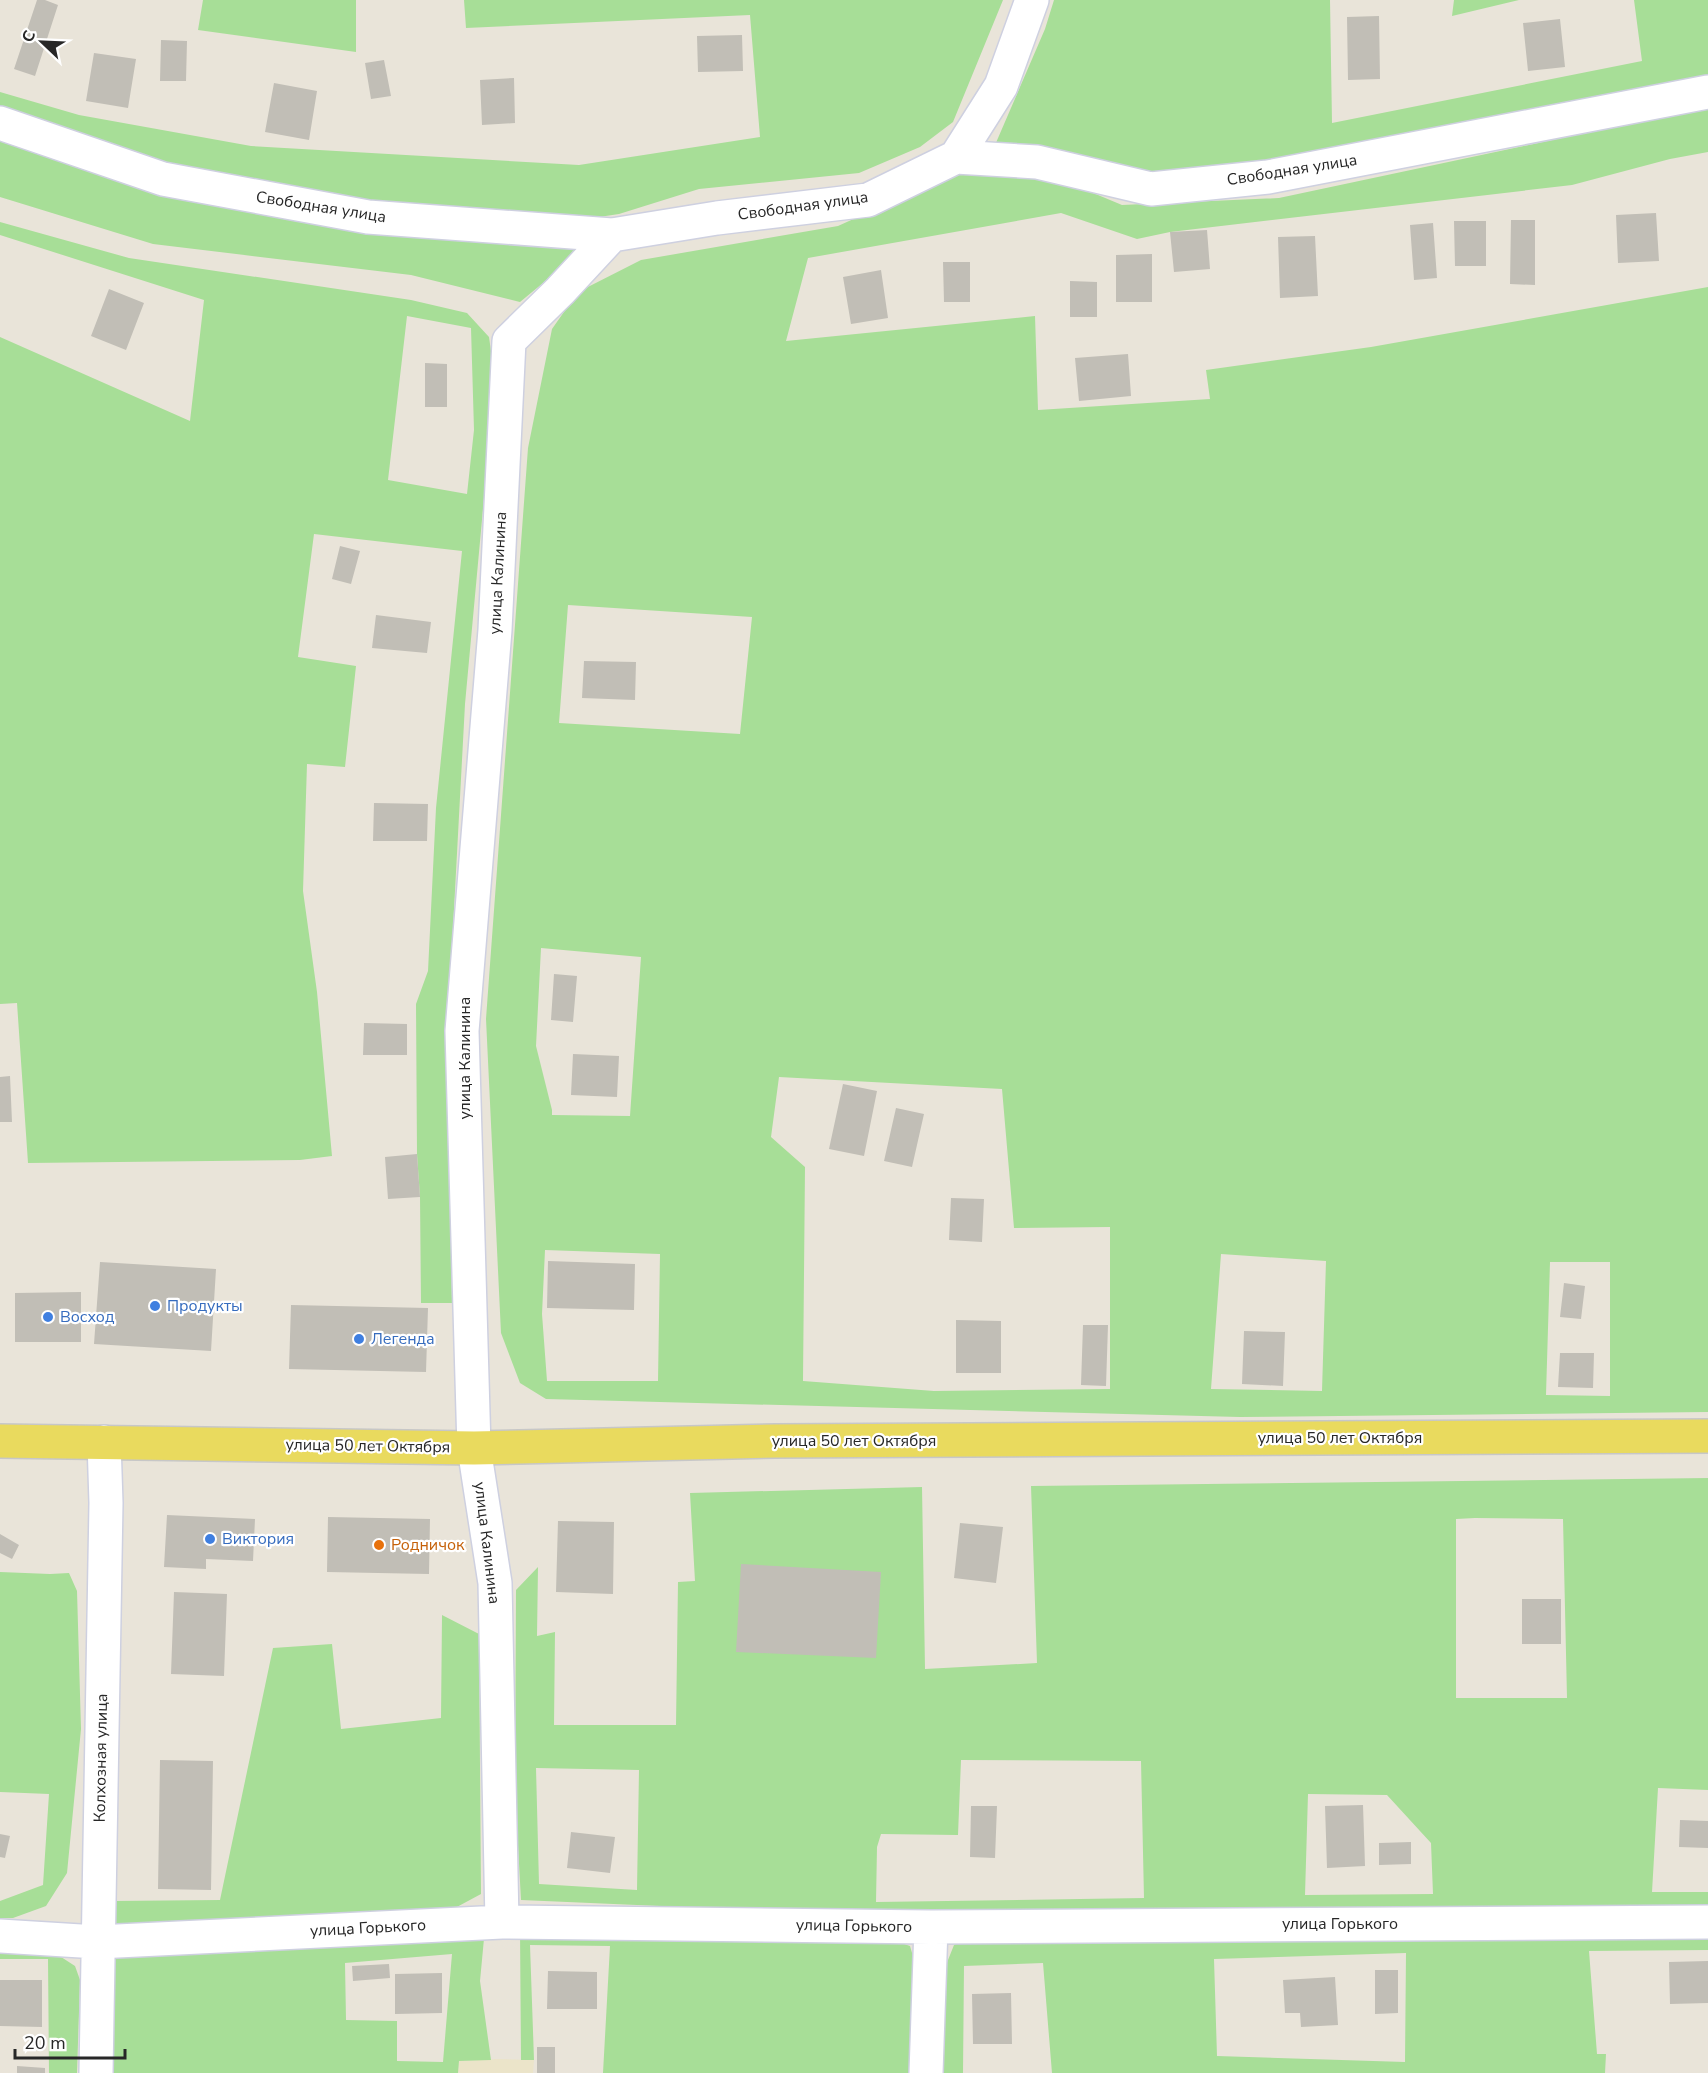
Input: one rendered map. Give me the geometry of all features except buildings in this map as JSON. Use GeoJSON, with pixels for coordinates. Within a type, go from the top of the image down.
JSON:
{"type":"FeatureCollection","features":[{"type":"Feature","properties":{"kind":"main road","name":"улица 50 лет Октября"},"geometry":{"type":"LineString","coordinates":[[0,1441],[474,1448],[787,1441],[1708,1436]]}},
{"type":"Feature","properties":{"kind":"street"},"geometry":{"type":"LineString","coordinates":[[956,157],[1001,86],[1032,0]]}},
{"type":"Feature","properties":{"kind":"street","name":"Свободная улица"},"geometry":{"type":"LineString","coordinates":[[0,123],[163,179],[368,217],[612,235],[717,218],[868,200],[956,157],[1037,162],[1151,189],[1268,177],[1708,92]]}},
{"type":"Feature","properties":{"kind":"street","name":"улица Калинина"},"geometry":{"type":"LineString","coordinates":[[502,1922],[495,1583],[474,1448],[462,1031],[495,630],[509,341],[612,235]]}},
{"type":"Feature","properties":{"kind":"street","name":"Колхозная улица"},"geometry":{"type":"LineString","coordinates":[[96,2073],[106,1503],[104,1442]]}},
{"type":"Feature","properties":{"kind":"street","name":"улица Горького"},"geometry":{"type":"LineString","coordinates":[[0,1936],[98,1942],[502,1922],[931,1927],[1708,1922]]}},
{"type":"Feature","properties":{"kind":"street"},"geometry":{"type":"LineString","coordinates":[[926,2073],[931,1927]]}},
{"type":"Feature","properties":{"kind":"shaded area"},"geometry":{"type":"Polygon","coordinates":[[[534,2060],[533,2073],[458,2073],[459,2061],[534,2060]]]}},
{"type":"Feature","properties":{"kind":"green space"},"geometry":{"type":"Polygon","coordinates":[[[203,0],[356,0],[356,52],[198,30],[203,0]]]}},
{"type":"Feature","properties":{"kind":"green space"},"geometry":{"type":"Polygon","coordinates":[[[464,0],[1003,0],[953,122],[920,147],[859,173],[699,189],[619,214],[599,217],[357,208],[75,140],[0,112],[0,92],[79,115],[251,146],[579,165],[760,137],[750,15],[466,28],[464,0]]]}},
{"type":"Feature","properties":{"kind":"green space"},"geometry":{"type":"Polygon","coordinates":[[[1054,0],[1330,0],[1332,123],[1642,61],[1634,0],[1708,0],[1708,86],[1265,168],[1149,178],[995,145],[1045,29],[1054,0]]]}},
{"type":"Feature","properties":{"kind":"green space"},"geometry":{"type":"Polygon","coordinates":[[[1454,0],[1519,0],[1452,16],[1454,0]]]}},
{"type":"Feature","properties":{"kind":"green space"},"geometry":{"type":"Polygon","coordinates":[[[1708,107],[1708,152],[1670,159],[1572,185],[1170,232],[1137,239],[1061,213],[808,258],[786,341],[1035,316],[1038,410],[1210,399],[1206,370],[1371,347],[1708,287],[1708,1412],[1240,1417],[546,1399],[520,1383],[501,1333],[486,1019],[528,448],[552,329],[578,292],[641,260],[838,226],[944,178],[990,169],[1038,176],[1086,190],[1122,205],[1279,198],[1708,107]],[[568,605],[559,723],[740,734],[752,617],[568,605]],[[541,948],[536,1046],[552,1115],[630,1116],[641,957],[541,948]],[[779,1077],[771,1137],[805,1167],[803,1381],[934,1391],[1110,1389],[1110,1227],[1014,1228],[1002,1089],[779,1077]],[[545,1250],[542,1314],[547,1381],[658,1381],[660,1254],[545,1250]],[[1221,1254],[1211,1389],[1322,1391],[1326,1261],[1221,1254]],[[1550,1262],[1546,1395],[1610,1396],[1610,1262],[1550,1262]]]}},
{"type":"Feature","properties":{"kind":"green space"},"geometry":{"type":"Polygon","coordinates":[[[0,137],[594,241],[520,302],[411,275],[153,244],[0,197],[0,137]]]}},
{"type":"Feature","properties":{"kind":"green space"},"geometry":{"type":"Polygon","coordinates":[[[0,222],[129,258],[411,300],[467,313],[489,337],[495,379],[465,704],[447,1040],[452,1303],[421,1303],[416,1004],[428,971],[436,808],[462,551],[314,534],[298,657],[356,666],[345,767],[307,764],[303,891],[317,992],[332,1156],[300,1160],[28,1163],[17,1003],[0,1004],[0,337],[190,421],[204,300],[0,235],[0,222]],[[407,316],[388,480],[467,494],[474,430],[471,328],[407,316]]]}},
{"type":"Feature","properties":{"kind":"green space"},"geometry":{"type":"Polygon","coordinates":[[[1708,1478],[1708,1790],[1658,1788],[1652,1892],[1708,1892],[1708,1913],[918,1917],[521,1900],[515,1791],[516,1590],[538,1567],[537,1636],[555,1632],[554,1725],[676,1725],[678,1582],[695,1581],[690,1493],[922,1487],[925,1669],[1037,1663],[1031,1486],[1708,1478]],[[1456,1519],[1456,1698],[1567,1698],[1563,1519],[1456,1519]],[[961,1760],[958,1835],[881,1834],[877,1847],[876,1902],[1144,1898],[1141,1761],[961,1760]],[[536,1768],[539,1884],[637,1890],[639,1770],[536,1768]],[[1308,1794],[1305,1895],[1433,1894],[1431,1843],[1387,1795],[1308,1794]]]}},
{"type":"Feature","properties":{"kind":"green space"},"geometry":{"type":"Polygon","coordinates":[[[0,1572],[69,1573],[77,1591],[81,1729],[67,1873],[46,1906],[13,1918],[0,1918],[0,1901],[43,1885],[49,1794],[0,1792],[0,1572]]]}},
{"type":"Feature","properties":{"kind":"green space"},"geometry":{"type":"Polygon","coordinates":[[[442,1615],[479,1634],[481,1894],[455,1908],[116,1935],[113,1901],[220,1900],[273,1648],[332,1644],[341,1729],[441,1718],[442,1615]]]}},
{"type":"Feature","properties":{"kind":"green space"},"geometry":{"type":"Polygon","coordinates":[[[485,1928],[480,1981],[491,2060],[459,2061],[458,2073],[113,2073],[114,1955],[485,1928]],[[452,1954],[345,1963],[346,2020],[397,2021],[397,2061],[443,2062],[452,1954]]]}},
{"type":"Feature","properties":{"kind":"green space"},"geometry":{"type":"Polygon","coordinates":[[[520,1929],[886,1938],[910,1946],[924,1994],[920,2073],[603,2073],[610,1946],[530,1945],[534,2060],[521,2060],[520,1929]]]}},
{"type":"Feature","properties":{"kind":"green space"},"geometry":{"type":"Polygon","coordinates":[[[1708,1932],[1708,1950],[1589,1951],[1597,2054],[1606,2054],[1605,2073],[1052,2073],[1043,1963],[964,1966],[963,2073],[939,2073],[944,1970],[954,1945],[972,1937],[1708,1932]],[[1406,1953],[1214,1959],[1217,2056],[1405,2062],[1406,1953]]]}},
{"type":"Feature","properties":{"kind":"green space"},"geometry":{"type":"Polygon","coordinates":[[[0,1946],[58,1955],[75,1966],[80,1980],[77,2073],[49,2073],[48,1959],[0,1959],[0,1946]]]}},
{"type":"Feature","properties":{"kind":"place","name":"Продукты"},"geometry":{"type":"Point","coordinates":[155,1306]}},
{"type":"Feature","properties":{"kind":"place","name":"Восход"},"geometry":{"type":"Point","coordinates":[48,1317]}},
{"type":"Feature","properties":{"kind":"place","name":"Легенда"},"geometry":{"type":"Point","coordinates":[359,1339]}},
{"type":"Feature","properties":{"kind":"place","name":"Виктория"},"geometry":{"type":"Point","coordinates":[210,1539]}},
{"type":"Feature","properties":{"kind":"place","name":"Родничок"},"geometry":{"type":"Point","coordinates":[379,1545]}}]}
